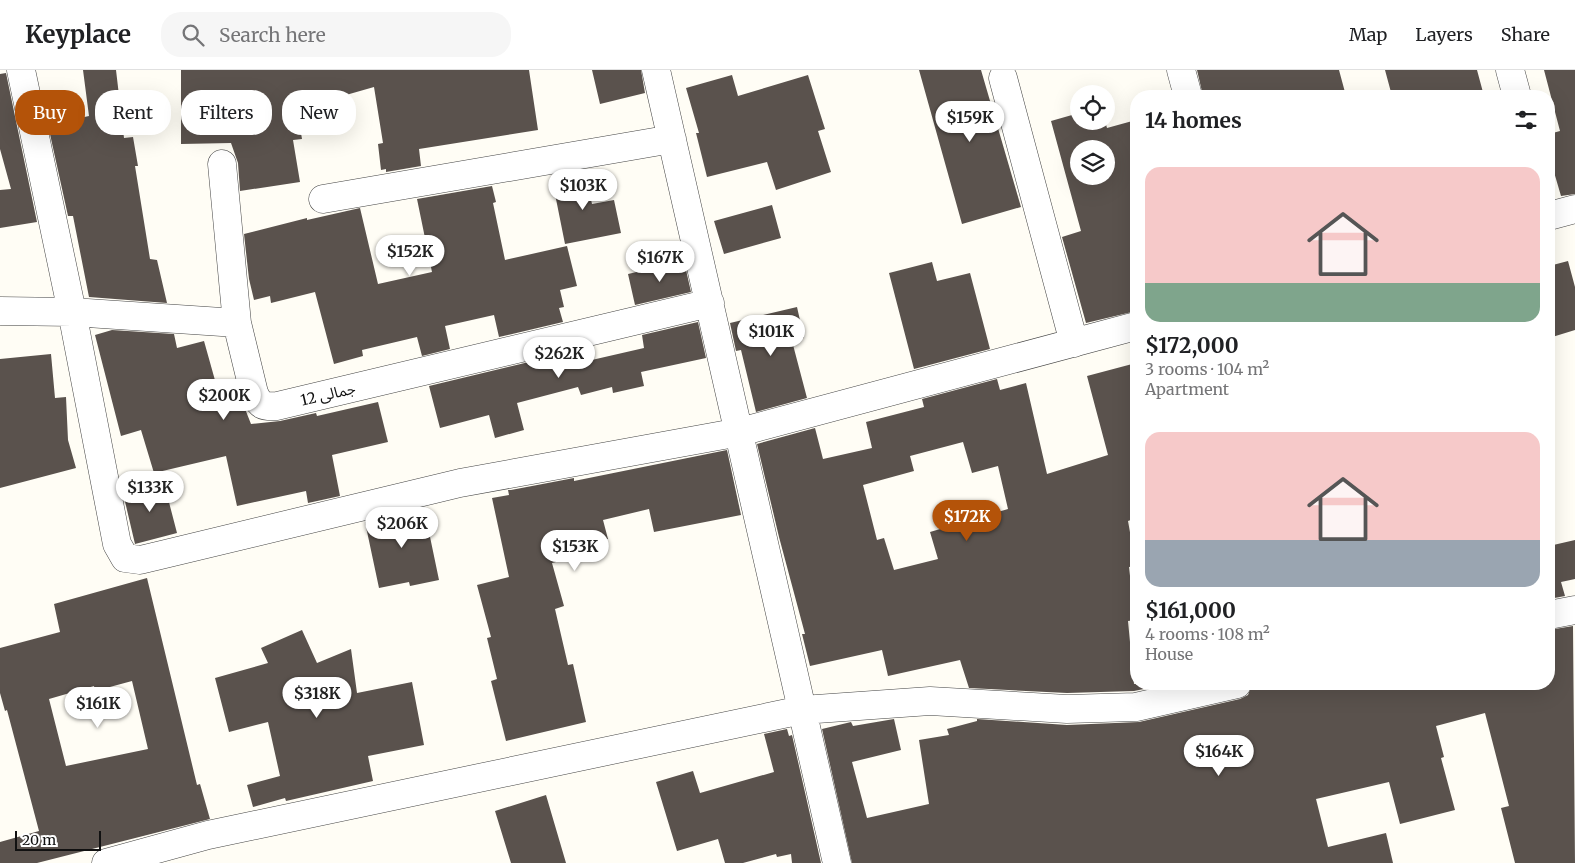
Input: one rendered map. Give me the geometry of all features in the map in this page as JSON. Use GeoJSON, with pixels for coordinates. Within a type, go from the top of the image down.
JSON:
{"type":"FeatureCollection","features":[{"type":"Feature","properties":{"kind":"street"},"geometry":{"type":"LineString","coordinates":[[20,70],[72,312],[117,544],[125,558],[140,560],[161,556],[460,483],[740,432],[1130,328]]}},
{"type":"Feature","properties":{"kind":"street"},"geometry":{"type":"LineString","coordinates":[[1181,70],[1186,90]]}},
{"type":"Feature","properties":{"kind":"street"},"geometry":{"type":"LineString","coordinates":[[1510,70],[1515,90]]}},
{"type":"Feature","properties":{"kind":"street"},"geometry":{"type":"LineString","coordinates":[[661,71],[672,139],[838,863]]}},
{"type":"Feature","properties":{"kind":"street"},"geometry":{"type":"LineString","coordinates":[[1003,78],[1074,343]]}},
{"type":"Feature","properties":{"kind":"street"},"geometry":{"type":"LineString","coordinates":[[323,199],[672,139]]}},
{"type":"Feature","properties":{"kind":"street"},"geometry":{"type":"LineString","coordinates":[[0,311],[72,312],[237,323],[222,164]]}},
{"type":"Feature","properties":{"kind":"street","name":"جمالی 12"},"geometry":{"type":"LineString","coordinates":[[237,323],[254,393],[259,404],[264,407],[277,406],[710,303]]}},
{"type":"Feature","properties":{"kind":"street"},"geometry":{"type":"LineString","coordinates":[[1555,614],[1575,610]]}},
{"type":"Feature","properties":{"kind":"street"},"geometry":{"type":"LineString","coordinates":[[106,863],[208,835],[802,710],[930,701],[1067,709],[1136,707],[1211,690]]}},
{"type":"Feature","properties":{"kind":"building"},"geometry":{"type":"Polygon","coordinates":[[[83,70],[116,70],[118,90],[95,90],[95,135],[124,135],[124,138],[133,137],[138,166],[135,166],[150,259],[157,260],[167,303],[89,297],[73,216],[68,216],[50,135],[85,135],[85,117],[89,116],[83,70]]]}},
{"type":"Feature","properties":{"kind":"building"},"geometry":{"type":"Polygon","coordinates":[[[181,70],[529,70],[538,130],[419,149],[421,166],[386,172],[386,169],[381,170],[378,144],[383,143],[374,87],[356,92],[356,90],[282,90],[282,135],[301,135],[302,139],[293,140],[300,182],[240,191],[238,163],[231,143],[181,144],[181,135],[272,135],[272,90],[181,90],[181,70]]]}},
{"type":"Feature","properties":{"kind":"building"},"geometry":{"type":"Polygon","coordinates":[[[592,70],[641,70],[645,93],[600,104],[592,70]]]}},
{"type":"Feature","properties":{"kind":"building"},"geometry":{"type":"Polygon","coordinates":[[[919,70],[981,70],[1021,207],[962,224],[919,70]]]}},
{"type":"Feature","properties":{"kind":"building"},"geometry":{"type":"Polygon","coordinates":[[[1197,70],[1339,70],[1344,90],[1202,90],[1197,70]]]}},
{"type":"Feature","properties":{"kind":"building"},"geometry":{"type":"Polygon","coordinates":[[[1385,70],[1477,70],[1482,90],[1390,90],[1385,70]]]}},
{"type":"Feature","properties":{"kind":"building"},"geometry":{"type":"Polygon","coordinates":[[[1544,70],[1575,70],[1575,194],[1561,196],[1555,176],[1555,132],[1560,131],[1555,112],[1555,90],[1549,90],[1544,70]]]}},
{"type":"Feature","properties":{"kind":"building"},"geometry":{"type":"Polygon","coordinates":[[[6,73],[15,116],[15,135],[19,135],[37,222],[0,228],[0,190],[11,189],[0,149],[0,74],[6,73]]]}},
{"type":"Feature","properties":{"kind":"building"},"geometry":{"type":"Polygon","coordinates":[[[732,75],[738,96],[808,75],[825,129],[818,131],[831,172],[776,190],[767,162],[707,177],[696,133],[699,133],[686,88],[732,75]]]}},
{"type":"Feature","properties":{"kind":"building"},"geometry":{"type":"Polygon","coordinates":[[[1070,116],[1070,130],[1115,130],[1115,126],[1130,122],[1130,312],[1086,323],[1062,237],[1081,231],[1051,121],[1070,116]]]}},
{"type":"Feature","properties":{"kind":"building"},"geometry":{"type":"Polygon","coordinates":[[[585,173],[592,204],[614,200],[621,233],[565,244],[552,179],[585,173]]]}},
{"type":"Feature","properties":{"kind":"building"},"geometry":{"type":"Polygon","coordinates":[[[492,186],[496,202],[493,203],[505,260],[567,246],[577,286],[560,290],[564,307],[559,308],[563,322],[499,337],[494,315],[445,326],[450,349],[422,356],[417,337],[362,350],[363,356],[334,364],[315,292],[271,303],[270,296],[254,300],[249,279],[244,234],[307,218],[307,220],[360,208],[378,284],[432,272],[417,199],[492,186]]]}},
{"type":"Feature","properties":{"kind":"building"},"geometry":{"type":"Polygon","coordinates":[[[772,205],[781,238],[724,254],[714,221],[772,205]]]}},
{"type":"Feature","properties":{"kind":"building"},"geometry":{"type":"Polygon","coordinates":[[[684,261],[691,292],[635,305],[628,274],[684,261]]]}},
{"type":"Feature","properties":{"kind":"building"},"geometry":{"type":"Polygon","coordinates":[[[1568,261],[1575,287],[1575,330],[1555,336],[1555,264],[1568,261]]]}},
{"type":"Feature","properties":{"kind":"building"},"geometry":{"type":"Polygon","coordinates":[[[932,262],[937,281],[970,273],[990,349],[914,369],[889,273],[932,262]]]}},
{"type":"Feature","properties":{"kind":"building"},"geometry":{"type":"Polygon","coordinates":[[[797,307],[804,338],[792,341],[807,398],[756,412],[741,350],[736,351],[730,323],[797,307]]]}},
{"type":"Feature","properties":{"kind":"building"},"geometry":{"type":"Polygon","coordinates":[[[698,322],[706,358],[641,372],[644,386],[613,393],[612,387],[581,395],[578,387],[517,403],[524,430],[495,438],[489,415],[440,428],[429,386],[571,352],[573,359],[581,356],[583,362],[644,348],[642,335],[698,322]]]}},
{"type":"Feature","properties":{"kind":"building"},"geometry":{"type":"Polygon","coordinates":[[[112,330],[174,334],[177,348],[204,341],[218,391],[236,386],[251,424],[280,421],[316,413],[317,416],[378,402],[388,442],[332,455],[340,496],[308,503],[306,491],[237,506],[226,456],[154,473],[141,430],[121,436],[95,335],[112,330]]]}},
{"type":"Feature","properties":{"kind":"building"},"geometry":{"type":"Polygon","coordinates":[[[51,354],[55,398],[66,397],[68,440],[76,468],[0,488],[0,359],[51,354]]]}},
{"type":"Feature","properties":{"kind":"building"},"geometry":{"type":"Polygon","coordinates":[[[1130,365],[1130,520],[1128,521],[1130,532],[1130,621],[1128,621],[1130,690],[1139,690],[1067,693],[969,688],[960,660],[888,676],[882,650],[810,666],[802,634],[805,634],[757,444],[815,428],[823,459],[872,448],[866,422],[924,407],[922,399],[997,379],[1000,390],[1026,383],[1047,474],[1108,455],[1087,376],[1130,365]],[[963,442],[910,456],[914,471],[863,485],[877,540],[884,538],[894,570],[938,559],[930,532],[1008,509],[998,466],[972,473],[963,442]]]}},
{"type":"Feature","properties":{"kind":"building"},"geometry":{"type":"Polygon","coordinates":[[[727,450],[741,515],[654,532],[649,509],[603,520],[608,539],[588,543],[591,553],[552,563],[564,606],[555,609],[568,665],[573,664],[586,722],[506,741],[491,681],[497,679],[487,638],[491,637],[477,585],[509,577],[492,498],[509,495],[508,490],[574,478],[574,481],[727,450]]]}},
{"type":"Feature","properties":{"kind":"building"},"geometry":{"type":"Polygon","coordinates":[[[164,483],[177,533],[135,544],[123,493],[164,483]]]}},
{"type":"Feature","properties":{"kind":"building"},"geometry":{"type":"Polygon","coordinates":[[[424,508],[439,580],[410,586],[409,582],[379,588],[365,522],[424,508]]]}},
{"type":"Feature","properties":{"kind":"building"},"geometry":{"type":"Polygon","coordinates":[[[1575,540],[1575,579],[1561,582],[1565,596],[1555,598],[1555,545],[1575,540]]]}},
{"type":"Feature","properties":{"kind":"building"},"geometry":{"type":"Polygon","coordinates":[[[147,578],[197,785],[200,784],[210,819],[37,863],[0,863],[0,842],[39,831],[7,710],[5,711],[0,693],[0,648],[60,632],[54,604],[147,578]],[[132,681],[95,691],[94,686],[49,699],[66,766],[148,749],[132,681]]]}},
{"type":"Feature","properties":{"kind":"building"},"geometry":{"type":"Polygon","coordinates":[[[1573,626],[1575,863],[1515,863],[1501,808],[1509,806],[1485,713],[1436,726],[1444,757],[1441,758],[1455,810],[1400,824],[1389,782],[1316,799],[1328,847],[1386,833],[1393,863],[852,863],[822,729],[851,722],[853,726],[894,719],[901,750],[852,762],[867,818],[929,804],[919,740],[949,735],[947,729],[977,721],[977,719],[1067,725],[1139,722],[1240,699],[1248,695],[1250,690],[1555,690],[1555,629],[1573,626]]]}},
{"type":"Feature","properties":{"kind":"building"},"geometry":{"type":"Polygon","coordinates":[[[302,630],[317,663],[351,649],[357,693],[412,682],[424,745],[368,756],[373,781],[286,801],[285,798],[253,807],[247,785],[280,776],[268,722],[229,732],[215,678],[268,663],[261,648],[302,630]]]}},
{"type":"Feature","properties":{"kind":"building"},"geometry":{"type":"Polygon","coordinates":[[[787,729],[789,736],[792,735],[821,863],[792,863],[791,854],[777,857],[776,854],[743,863],[725,863],[718,839],[677,851],[656,782],[693,771],[700,793],[774,772],[764,734],[787,729]]]}},
{"type":"Feature","properties":{"kind":"building"},"geometry":{"type":"Polygon","coordinates":[[[546,795],[566,863],[511,863],[495,811],[546,795]]]}}]}
